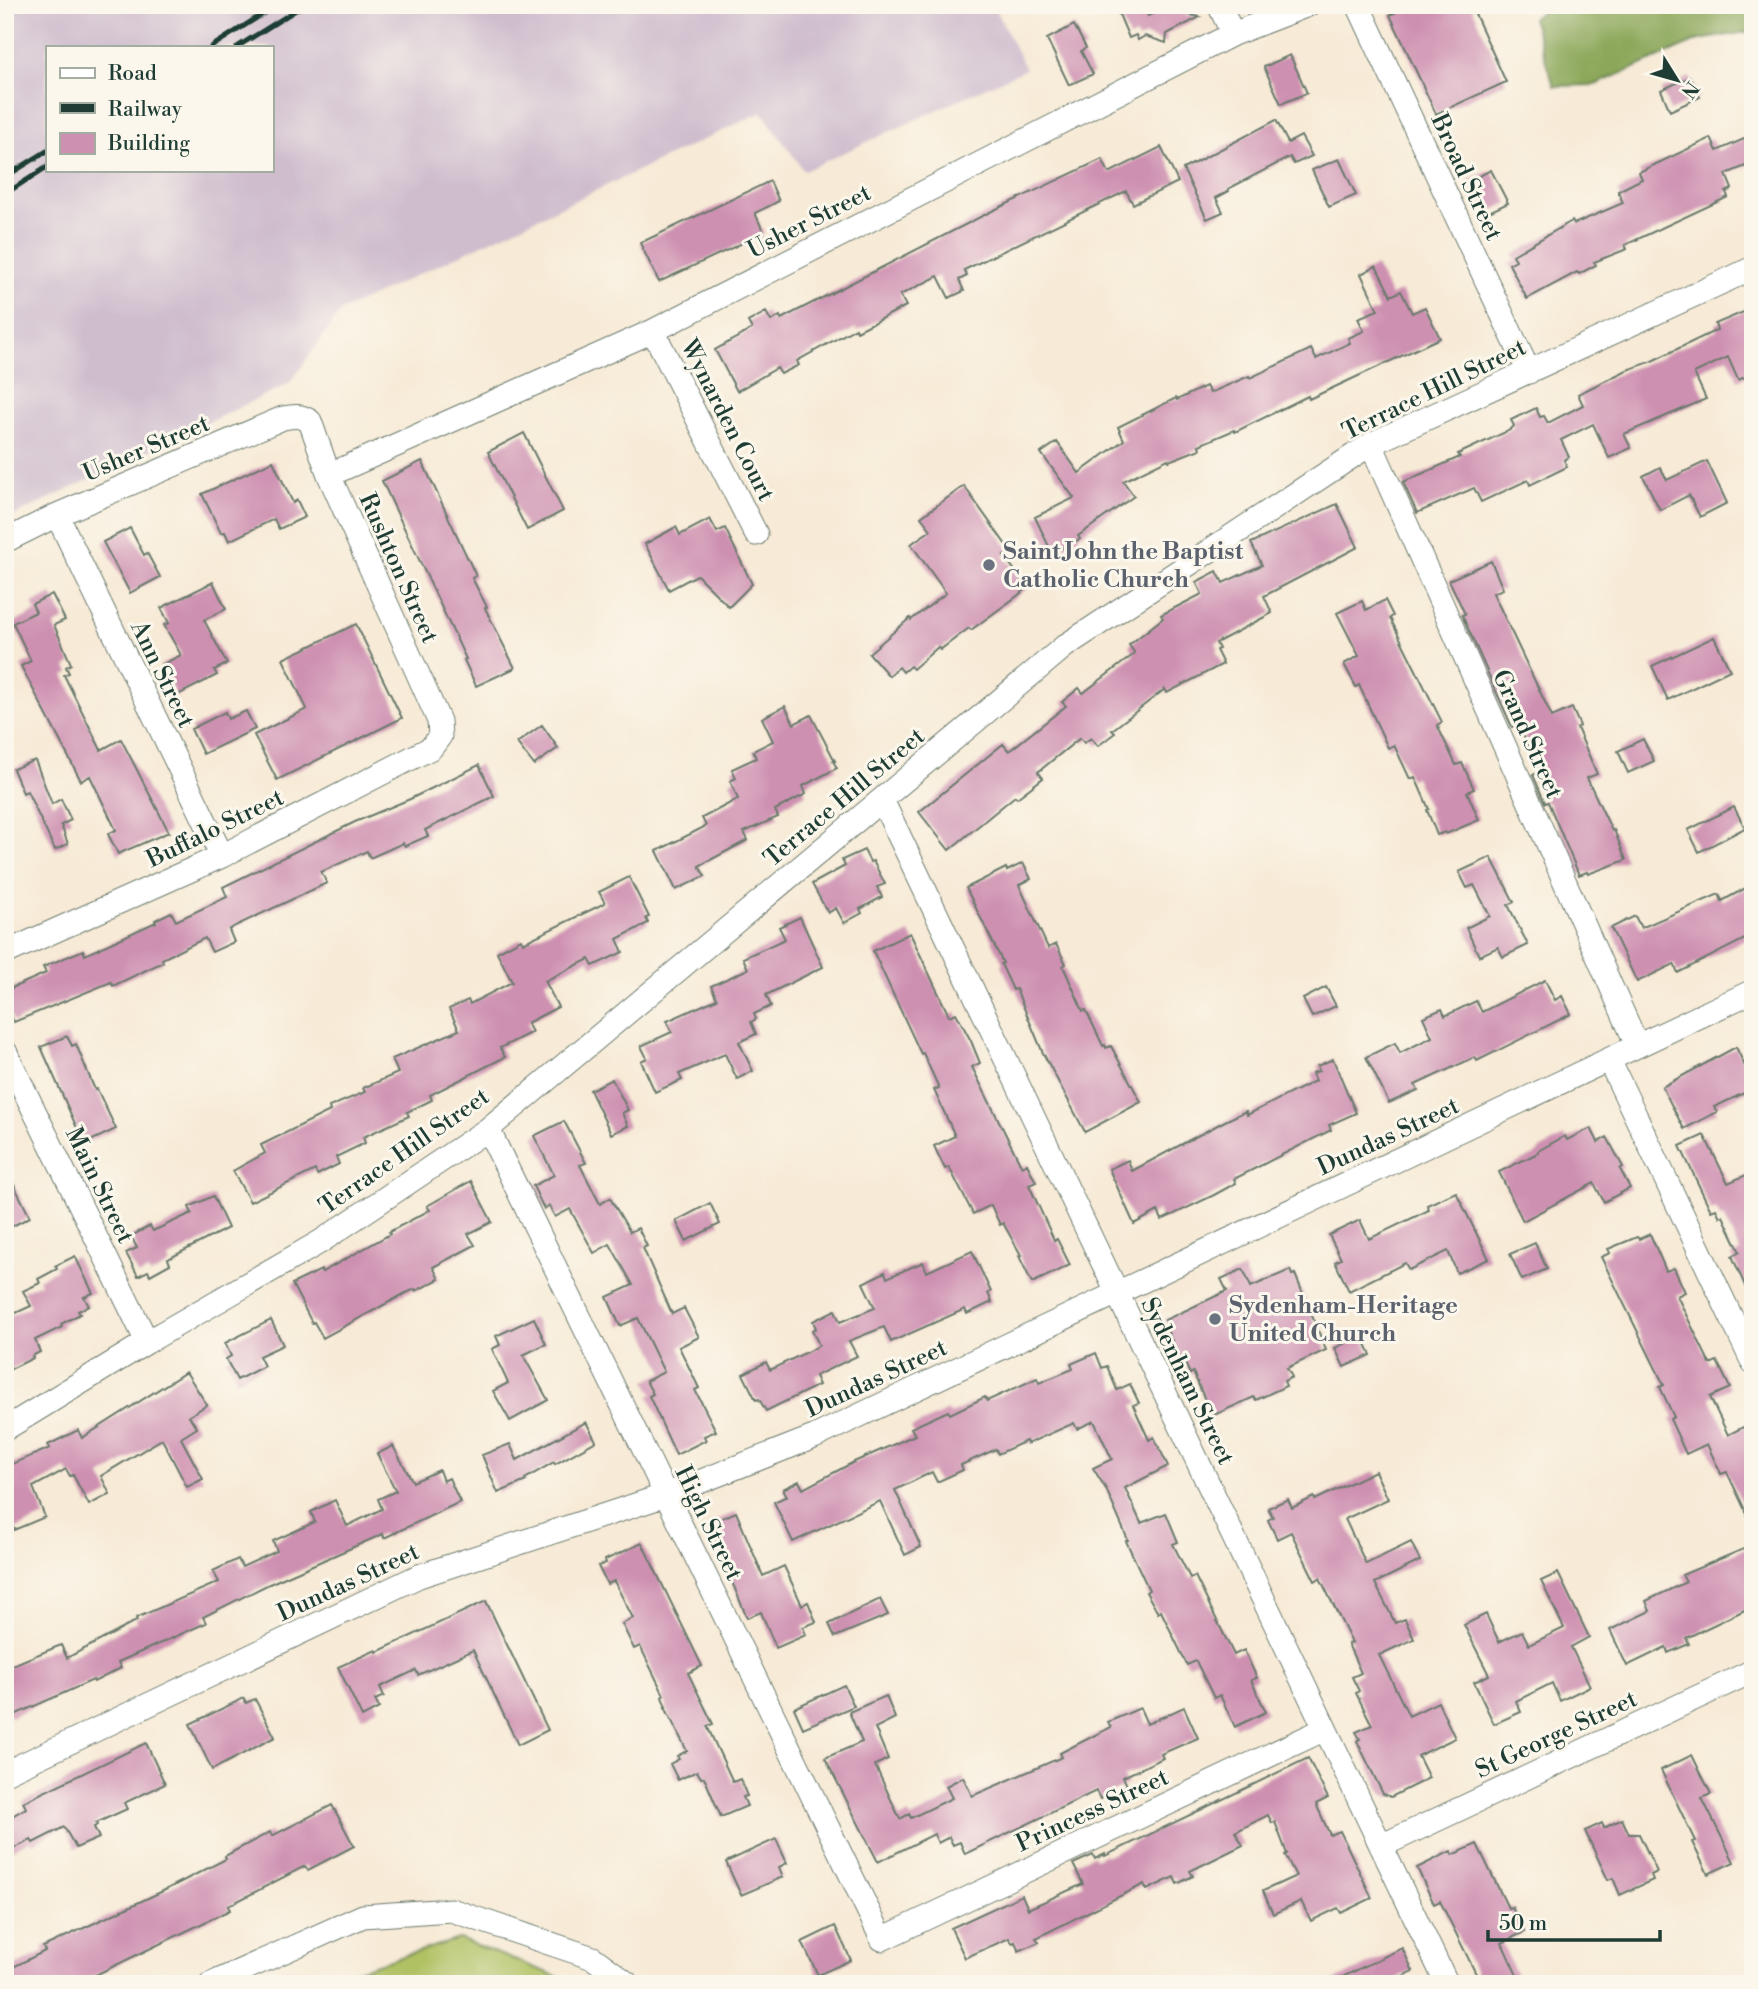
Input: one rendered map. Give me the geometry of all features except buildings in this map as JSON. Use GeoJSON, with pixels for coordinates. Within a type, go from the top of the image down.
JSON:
{"type":"FeatureCollection","features":[{"type":"Feature","properties":{"kind":"street"},"geometry":{"type":"LineString","coordinates":[[1219,5],[1233,34]]}},
{"type":"Feature","properties":{"kind":"street","name":"Usher Street"},"geometry":{"type":"LineString","coordinates":[[329,475],[653,331],[1233,34],[1308,5]]}},
{"type":"Feature","properties":{"kind":"street","name":"Broad Street"},"geometry":{"type":"LineString","coordinates":[[1358,5],[1529,372]]}},
{"type":"Feature","properties":{"kind":"street","name":"Terrace Hill Street"},"geometry":{"type":"LineString","coordinates":[[5,1429],[147,1342],[320,1242],[488,1129],[1065,646],[1371,444],[1753,268]]}},
{"type":"Feature","properties":{"kind":"street","name":"Wynarden Court"},"geometry":{"type":"LineString","coordinates":[[653,331],[756,534]]}},
{"type":"Feature","properties":{"kind":"street","name":"Usher Street"},"geometry":{"type":"LineString","coordinates":[[5,541],[283,418],[296,415],[310,421]]}},
{"type":"Feature","properties":{"kind":"street","name":"Rushton Street"},"geometry":{"type":"LineString","coordinates":[[310,421],[329,475],[439,721],[440,736]]}},
{"type":"Feature","properties":{"kind":"street","name":"Grand Street"},"geometry":{"type":"LineString","coordinates":[[1371,444],[1637,1045]]}},
{"type":"Feature","properties":{"kind":"street","name":"Ann Street"},"geometry":{"type":"LineString","coordinates":[[57,516],[222,856]]}},
{"type":"Feature","properties":{"kind":"street","name":"Buffalo Street"},"geometry":{"type":"LineString","coordinates":[[5,953],[222,856],[431,748],[440,736]]}},
{"type":"Feature","properties":{"kind":"street","name":"Sydenham Street"},"geometry":{"type":"LineString","coordinates":[[882,800],[1447,1984]]}},
{"type":"Feature","properties":{"kind":"street","name":"Dundas Street"},"geometry":{"type":"LineString","coordinates":[[5,1773],[418,1576],[666,1495],[814,1437],[1753,991]]}},
{"type":"Feature","properties":{"kind":"street","name":"Main Street"},"geometry":{"type":"LineString","coordinates":[[5,1051],[147,1342]]}},
{"type":"Feature","properties":{"kind":"street"},"geometry":{"type":"LineString","coordinates":[[1609,1060],[1753,1363]]}},
{"type":"Feature","properties":{"kind":"street","name":"High Street"},"geometry":{"type":"LineString","coordinates":[[488,1129],[882,1940]]}},
{"type":"Feature","properties":{"kind":"street","name":"St George Street"},"geometry":{"type":"LineString","coordinates":[[1381,1846],[1753,1671]]}},
{"type":"Feature","properties":{"kind":"street","name":"Princess Street"},"geometry":{"type":"LineString","coordinates":[[882,1940],[1325,1729]]}},
{"type":"Feature","properties":{"kind":"street"},"geometry":{"type":"LineString","coordinates":[[211,1984],[362,1916],[451,1910],[593,1958],[628,1984]]}},
{"type":"Feature","properties":{"kind":"shaded area"},"geometry":{"type":"Polygon","coordinates":[[[5,5],[993,5],[1026,69],[804,171],[762,112],[341,311],[290,383],[5,520],[5,5]]]}},
{"type":"Feature","properties":{"kind":"green space"},"geometry":{"type":"Polygon","coordinates":[[[1554,5],[1753,5],[1753,31],[1699,40],[1595,85],[1554,86],[1532,18],[1554,5]]]}},
{"type":"Feature","properties":{"kind":"green space"},"geometry":{"type":"Polygon","coordinates":[[[459,1939],[577,1984],[312,1984],[459,1939]]]}},
{"type":"Feature","properties":{"kind":"railway"},"geometry":{"type":"LineString","coordinates":[[213,46],[277,5]]}},
{"type":"Feature","properties":{"kind":"railway"},"geometry":{"type":"LineString","coordinates":[[239,46],[304,5]]}},
{"type":"Feature","properties":{"kind":"railway"},"geometry":{"type":"LineString","coordinates":[[5,177],[46,152]]}},
{"type":"Feature","properties":{"kind":"railway"},"geometry":{"type":"LineString","coordinates":[[5,194],[46,168]]}},
{"type":"Feature","properties":{"kind":"place","name":"Saint John the Baptist Catholic Church"},"geometry":{"type":"Point","coordinates":[989,565]}},
{"type":"Feature","properties":{"kind":"place","name":"Sydenham-Heritage United Church"},"geometry":{"type":"Point","coordinates":[1215,1319]}}]}
